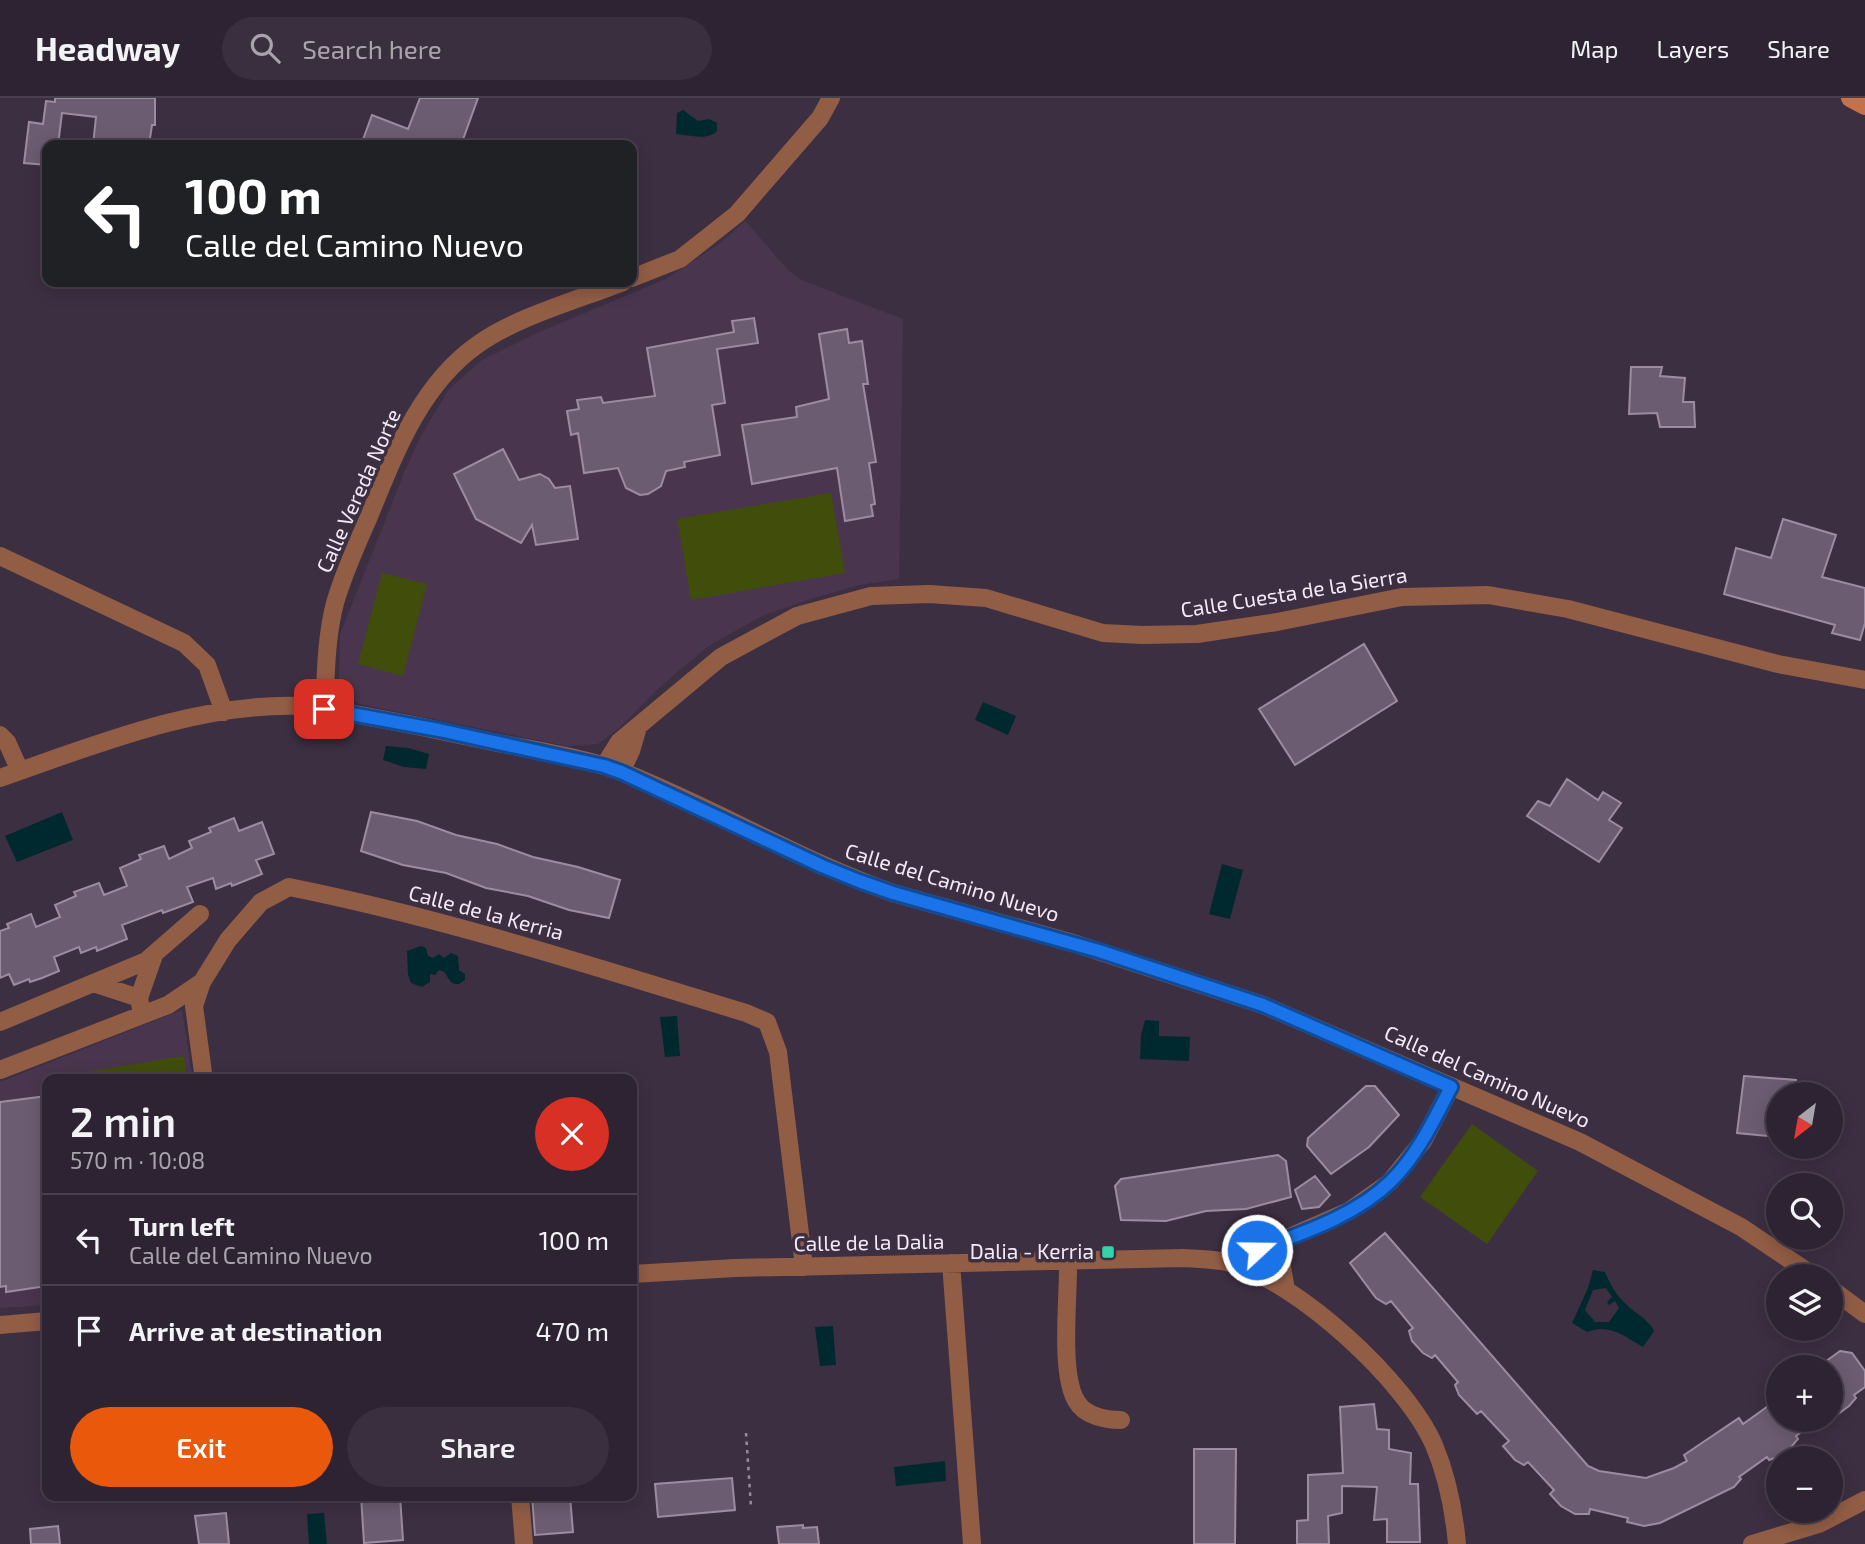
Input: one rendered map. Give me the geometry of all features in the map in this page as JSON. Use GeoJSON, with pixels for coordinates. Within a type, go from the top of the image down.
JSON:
{"type":"FeatureCollection","features":[{"type":"Feature","properties":{"kind":"street"},"geometry":{"type":"LineString","coordinates":[[637,276],[680,259],[737,214],[820,118],[831,98]]}},
{"type":"Feature","properties":{"kind":"street"},"geometry":{"type":"LineString","coordinates":[[1850,98],[1865,106]]}},
{"type":"Feature","properties":{"kind":"street","name":"Calle Vereda Norte"},"geometry":{"type":"LineString","coordinates":[[324,709],[328,644],[335,604],[396,453],[435,386],[451,366],[478,344],[514,325],[610,287]]}},
{"type":"Feature","properties":{"kind":"street"},"geometry":{"type":"LineString","coordinates":[[0,555],[184,643],[207,665],[224,712]]}},
{"type":"Feature","properties":{"kind":"street","name":"Calle Cuesta de la Sierra"},"geometry":{"type":"LineString","coordinates":[[604,766],[619,742],[721,657],[797,616],[870,596],[929,594],[986,598],[1103,632],[1142,635],[1197,634],[1402,597],[1488,595],[1568,609],[1778,664],[1865,680]]}},
{"type":"Feature","properties":{"kind":"street","name":"Calle del Camino Nuevo"},"geometry":{"type":"LineString","coordinates":[[0,778],[175,720],[279,706],[324,709],[439,730],[604,766],[859,881],[1099,951],[1263,1005],[1580,1142],[1741,1227],[1796,1264]]}},
{"type":"Feature","properties":{"kind":"street"},"geometry":{"type":"LineString","coordinates":[[621,772],[638,727]]}},
{"type":"Feature","properties":{"kind":"street"},"geometry":{"type":"LineString","coordinates":[[0,735],[7,742],[20,771]]}},
{"type":"Feature","properties":{"kind":"street","name":"Calle de la Kerria"},"geometry":{"type":"LineString","coordinates":[[0,1070],[141,1007],[168,1005],[202,982],[228,940],[261,902],[289,887],[474,931],[746,1013],[767,1022],[778,1052],[804,1267]]}},
{"type":"Feature","properties":{"kind":"street"},"geometry":{"type":"LineString","coordinates":[[0,1021],[146,961],[200,914]]}},
{"type":"Feature","properties":{"kind":"street"},"geometry":{"type":"LineString","coordinates":[[93,983],[141,1007],[154,955]]}},
{"type":"Feature","properties":{"kind":"street"},"geometry":{"type":"LineString","coordinates":[[202,982],[194,1006],[203,1074]]}},
{"type":"Feature","properties":{"kind":"street"},"geometry":{"type":"LineString","coordinates":[[1230,1263],[1349,1211],[1390,1182],[1423,1141],[1451,1087]]}},
{"type":"Feature","properties":{"kind":"street"},"geometry":{"type":"LineString","coordinates":[[1284,1240],[1281,1261],[1286,1290]]}},
{"type":"Feature","properties":{"kind":"street","name":"Calle de la Dalia"},"geometry":{"type":"LineString","coordinates":[[637,1274],[1183,1258],[1230,1263],[1261,1275],[1286,1290],[1332,1325],[1374,1363],[1401,1393],[1433,1443],[1443,1472],[1457,1544]]}},
{"type":"Feature","properties":{"kind":"street"},"geometry":{"type":"LineString","coordinates":[[1068,1261],[1066,1345],[1070,1388],[1077,1403],[1085,1411],[1110,1420],[1121,1420]]}},
{"type":"Feature","properties":{"kind":"street"},"geometry":{"type":"LineString","coordinates":[[951,1264],[972,1544]]}},
{"type":"Feature","properties":{"kind":"street"},"geometry":{"type":"LineString","coordinates":[[1843,1298],[1865,1314]]}},
{"type":"Feature","properties":{"kind":"street"},"geometry":{"type":"LineString","coordinates":[[0,1325],[42,1321]]}},
{"type":"Feature","properties":{"kind":"street"},"geometry":{"type":"LineString","coordinates":[[1752,1544],[1819,1524],[1865,1500]]}},
{"type":"Feature","properties":{"kind":"street"},"geometry":{"type":"LineString","coordinates":[[520,1501],[524,1544]]}},
{"type":"Feature","properties":{"kind":"path"},"geometry":{"type":"LineString","coordinates":[[746,1433],[751,1507]]}},
{"type":"Feature","properties":{"kind":"shaded area"},"geometry":{"type":"Polygon","coordinates":[[[683,110],[698,121],[709,119],[717,123],[717,131],[703,137],[676,134],[677,113],[683,110]]]}},
{"type":"Feature","properties":{"kind":"shaded area"},"geometry":{"type":"Polygon","coordinates":[[[745,221],[789,271],[801,280],[903,319],[899,579],[860,585],[762,616],[707,647],[598,744],[566,746],[360,704],[352,699],[341,687],[340,634],[407,466],[449,389],[482,360],[539,332],[666,279],[719,244],[745,221]]]}},
{"type":"Feature","properties":{"kind":"shaded area"},"geometry":{"type":"Polygon","coordinates":[[[983,702],[1016,716],[1008,735],[975,720],[983,702]]]}},
{"type":"Feature","properties":{"kind":"shaded area"},"geometry":{"type":"Polygon","coordinates":[[[386,746],[429,754],[426,769],[404,767],[383,760],[386,746]]]}},
{"type":"Feature","properties":{"kind":"shaded area"},"geometry":{"type":"Polygon","coordinates":[[[62,812],[73,840],[17,862],[5,836],[62,812]]]}},
{"type":"Feature","properties":{"kind":"shaded area"},"geometry":{"type":"Polygon","coordinates":[[[1222,864],[1243,870],[1230,919],[1209,914],[1222,864]]]}},
{"type":"Feature","properties":{"kind":"shaded area"},"geometry":{"type":"Polygon","coordinates":[[[421,946],[426,948],[428,956],[433,958],[439,954],[444,958],[451,953],[458,956],[459,970],[465,974],[465,980],[459,984],[453,983],[439,970],[435,975],[430,974],[430,982],[422,987],[411,983],[407,951],[421,946]]]}},
{"type":"Feature","properties":{"kind":"shaded area"},"geometry":{"type":"Polygon","coordinates":[[[182,1010],[192,1074],[42,1074],[42,1305],[0,1308],[0,1082],[182,1010]]]}},
{"type":"Feature","properties":{"kind":"shaded area"},"geometry":{"type":"Polygon","coordinates":[[[677,1016],[680,1056],[665,1057],[660,1017],[677,1016]]]}},
{"type":"Feature","properties":{"kind":"shaded area"},"geometry":{"type":"Polygon","coordinates":[[[1145,1020],[1159,1021],[1159,1036],[1190,1037],[1189,1061],[1140,1059],[1145,1020]]]}},
{"type":"Feature","properties":{"kind":"shaded area"},"geometry":{"type":"Polygon","coordinates":[[[1593,1270],[1605,1272],[1619,1297],[1649,1323],[1654,1331],[1643,1347],[1616,1332],[1603,1329],[1587,1332],[1572,1323],[1593,1270]],[[1606,1288],[1593,1290],[1585,1310],[1595,1322],[1609,1322],[1619,1308],[1615,1301],[1609,1305],[1607,1302],[1612,1297],[1606,1288]]]}},
{"type":"Feature","properties":{"kind":"shaded area"},"geometry":{"type":"Polygon","coordinates":[[[833,1326],[836,1365],[820,1366],[815,1327],[833,1326]]]}},
{"type":"Feature","properties":{"kind":"shaded area"},"geometry":{"type":"Polygon","coordinates":[[[945,1461],[946,1481],[896,1486],[894,1467],[945,1461]]]}},
{"type":"Feature","properties":{"kind":"shaded area"},"geometry":{"type":"Polygon","coordinates":[[[324,1513],[327,1544],[309,1544],[307,1514],[324,1513]]]}},
{"type":"Feature","properties":{"kind":"green space"},"geometry":{"type":"Polygon","coordinates":[[[831,493],[845,573],[691,600],[677,519],[831,493]]]}},
{"type":"Feature","properties":{"kind":"green space"},"geometry":{"type":"Polygon","coordinates":[[[382,573],[427,584],[403,676],[358,664],[382,573]]]}},
{"type":"Feature","properties":{"kind":"green space"},"geometry":{"type":"Polygon","coordinates":[[[184,1056],[186,1074],[74,1074],[184,1056]]]}},
{"type":"Feature","properties":{"kind":"green space"},"geometry":{"type":"Polygon","coordinates":[[[1472,1124],[1538,1171],[1487,1244],[1420,1197],[1472,1124]]]}},
{"type":"Feature","properties":{"kind":"building"},"geometry":{"type":"Polygon","coordinates":[[[55,98],[155,98],[155,125],[152,125],[150,140],[94,140],[96,117],[62,113],[59,140],[42,140],[42,165],[24,163],[29,122],[43,124],[46,101],[55,102],[55,98]]]}},
{"type":"Feature","properties":{"kind":"building"},"geometry":{"type":"Polygon","coordinates":[[[420,98],[478,98],[463,140],[363,140],[372,115],[408,129],[420,98]]]}},
{"type":"Feature","properties":{"kind":"building"},"geometry":{"type":"Polygon","coordinates":[[[754,318],[758,343],[717,349],[725,403],[712,405],[720,455],[684,462],[685,467],[666,471],[661,486],[648,494],[640,495],[626,488],[618,468],[584,473],[578,433],[571,435],[567,411],[579,409],[577,400],[601,397],[603,403],[655,396],[647,348],[734,332],[732,321],[754,318]]]}},
{"type":"Feature","properties":{"kind":"building"},"geometry":{"type":"Polygon","coordinates":[[[847,329],[849,343],[862,341],[868,384],[863,384],[876,462],[869,463],[875,504],[871,505],[873,516],[845,521],[837,468],[752,484],[742,425],[797,417],[796,407],[829,399],[819,334],[847,329]]]}},
{"type":"Feature","properties":{"kind":"building"},"geometry":{"type":"Polygon","coordinates":[[[1631,367],[1662,367],[1660,376],[1685,378],[1683,402],[1694,402],[1695,427],[1660,427],[1657,413],[1629,414],[1631,367]]]}},
{"type":"Feature","properties":{"kind":"building"},"geometry":{"type":"Polygon","coordinates":[[[503,449],[519,480],[540,474],[549,479],[555,488],[570,486],[578,539],[536,545],[532,525],[521,543],[476,519],[454,474],[503,449]]]}},
{"type":"Feature","properties":{"kind":"building"},"geometry":{"type":"Polygon","coordinates":[[[1783,519],[1836,535],[1822,577],[1865,588],[1865,623],[1860,640],[1832,633],[1835,625],[1724,594],[1736,548],[1771,558],[1783,519]]]}},
{"type":"Feature","properties":{"kind":"building"},"geometry":{"type":"Polygon","coordinates":[[[1364,644],[1397,701],[1295,765],[1259,709],[1364,644]]]}},
{"type":"Feature","properties":{"kind":"building"},"geometry":{"type":"Polygon","coordinates":[[[1567,779],[1598,800],[1603,792],[1621,803],[1609,820],[1622,828],[1599,862],[1527,816],[1538,801],[1550,806],[1567,779]]]}},
{"type":"Feature","properties":{"kind":"building"},"geometry":{"type":"Polygon","coordinates":[[[371,812],[417,821],[456,835],[497,844],[533,857],[620,880],[609,918],[569,910],[528,896],[486,888],[446,873],[403,865],[361,851],[371,812]]]}},
{"type":"Feature","properties":{"kind":"building"},"geometry":{"type":"Polygon","coordinates":[[[234,818],[239,831],[262,822],[274,854],[256,860],[262,874],[232,886],[231,883],[216,889],[213,878],[187,887],[193,902],[122,925],[127,939],[97,951],[96,947],[81,953],[79,947],[54,957],[59,971],[30,982],[29,979],[14,985],[9,974],[0,978],[0,931],[9,928],[7,924],[31,914],[36,927],[60,917],[55,905],[76,896],[74,892],[99,883],[104,895],[127,886],[120,868],[141,859],[139,855],[164,846],[169,859],[192,848],[189,841],[211,832],[209,828],[234,818]]]}},
{"type":"Feature","properties":{"kind":"building"},"geometry":{"type":"Polygon","coordinates":[[[1744,1076],[1796,1080],[1766,1082],[1766,1136],[1737,1133],[1744,1076]]]}},
{"type":"Feature","properties":{"kind":"building"},"geometry":{"type":"Polygon","coordinates":[[[1366,1086],[1375,1086],[1399,1115],[1369,1147],[1331,1174],[1307,1146],[1308,1138],[1366,1086]]]}},
{"type":"Feature","properties":{"kind":"building"},"geometry":{"type":"Polygon","coordinates":[[[42,1097],[42,1287],[6,1292],[6,1286],[0,1287],[0,1102],[42,1097]]]}},
{"type":"Feature","properties":{"kind":"building"},"geometry":{"type":"Polygon","coordinates":[[[1278,1155],[1286,1161],[1291,1197],[1246,1209],[1206,1211],[1166,1221],[1121,1220],[1115,1186],[1121,1179],[1278,1155]]]}},
{"type":"Feature","properties":{"kind":"building"},"geometry":{"type":"Polygon","coordinates":[[[1315,1176],[1330,1195],[1319,1207],[1302,1209],[1295,1190],[1315,1176]]]}},
{"type":"Feature","properties":{"kind":"building"},"geometry":{"type":"Polygon","coordinates":[[[1385,1233],[1588,1466],[1599,1471],[1646,1478],[1674,1468],[1687,1461],[1684,1455],[1739,1418],[1743,1424],[1766,1408],[1766,1432],[1801,1432],[1796,1436],[1798,1439],[1792,1446],[1766,1446],[1766,1458],[1739,1477],[1741,1479],[1734,1487],[1660,1523],[1644,1526],[1627,1522],[1628,1518],[1590,1509],[1589,1514],[1575,1514],[1561,1506],[1550,1494],[1554,1490],[1528,1462],[1524,1465],[1515,1460],[1503,1446],[1509,1441],[1481,1411],[1477,1414],[1459,1395],[1455,1385],[1458,1382],[1435,1355],[1432,1358],[1423,1353],[1412,1341],[1409,1331],[1413,1328],[1391,1301],[1386,1304],[1376,1298],[1350,1263],[1385,1233]]]}},
{"type":"Feature","properties":{"kind":"building"},"geometry":{"type":"Polygon","coordinates":[[[1840,1351],[1852,1353],[1865,1371],[1865,1387],[1854,1395],[1856,1398],[1843,1410],[1843,1355],[1834,1355],[1840,1351]]]}},
{"type":"Feature","properties":{"kind":"building"},"geometry":{"type":"Polygon","coordinates":[[[1374,1404],[1377,1429],[1389,1430],[1389,1449],[1411,1453],[1410,1484],[1418,1484],[1420,1542],[1387,1542],[1387,1519],[1374,1520],[1377,1487],[1342,1486],[1342,1513],[1328,1516],[1329,1544],[1297,1544],[1297,1521],[1308,1520],[1308,1475],[1343,1473],[1340,1407],[1374,1404]]]}},
{"type":"Feature","properties":{"kind":"building"},"geometry":{"type":"Polygon","coordinates":[[[1194,1449],[1236,1449],[1235,1544],[1194,1544],[1194,1449]]]}},
{"type":"Feature","properties":{"kind":"building"},"geometry":{"type":"Polygon","coordinates":[[[732,1478],[735,1510],[658,1517],[655,1484],[732,1478]]]}},
{"type":"Feature","properties":{"kind":"building"},"geometry":{"type":"Polygon","coordinates":[[[361,1501],[400,1501],[403,1540],[364,1543],[361,1501]]]}},
{"type":"Feature","properties":{"kind":"building"},"geometry":{"type":"Polygon","coordinates":[[[532,1501],[570,1501],[573,1532],[535,1535],[532,1501]]]}},
{"type":"Feature","properties":{"kind":"building"},"geometry":{"type":"Polygon","coordinates":[[[226,1513],[229,1544],[199,1544],[195,1516],[226,1513]]]}},
{"type":"Feature","properties":{"kind":"building"},"geometry":{"type":"Polygon","coordinates":[[[803,1525],[803,1528],[817,1527],[819,1544],[779,1544],[777,1527],[803,1525]]]}},
{"type":"Feature","properties":{"kind":"building"},"geometry":{"type":"Polygon","coordinates":[[[58,1526],[60,1544],[31,1544],[30,1529],[58,1526]]]}},
{"type":"Feature","properties":{"kind":"place","name":"Dalia - Kerria"},"geometry":{"type":"Point","coordinates":[1108,1252]}},
{"type":"Feature","properties":{"kind":"route"},"geometry":{"type":"LineString","coordinates":[[324,709],[439,730],[604,766],[654,786],[859,881],[1149,966],[1263,1005],[1451,1087],[1423,1141],[1390,1182],[1349,1211],[1257,1250]]}}]}
